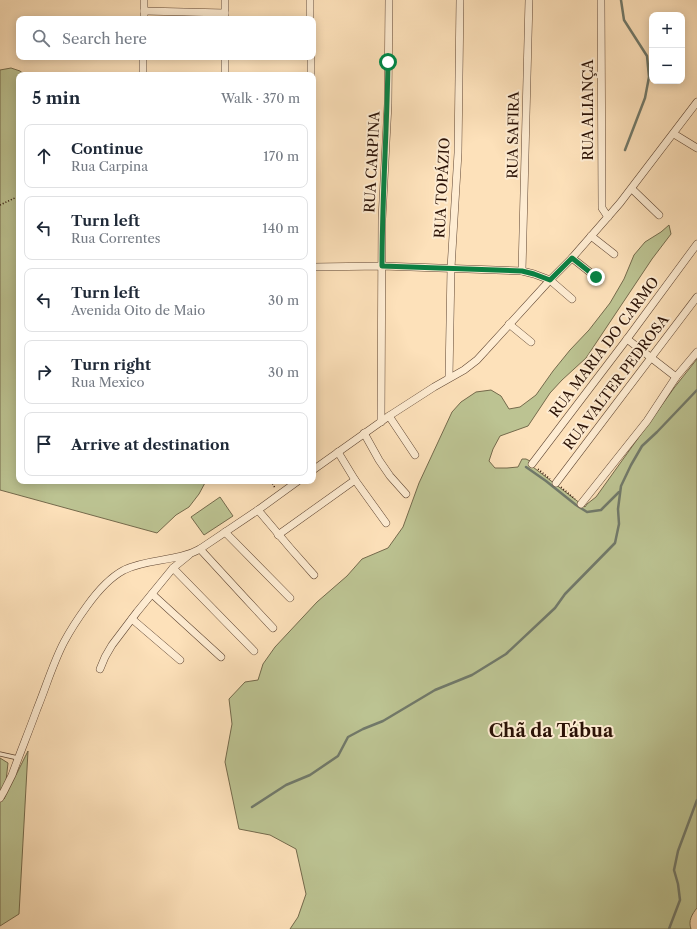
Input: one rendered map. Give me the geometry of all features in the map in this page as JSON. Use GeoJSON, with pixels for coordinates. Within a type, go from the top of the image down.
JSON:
{"type":"FeatureCollection","features":[{"type":"Feature","properties":{"kind":"street"},"geometry":{"type":"LineString","coordinates":[[144,0],[144,15],[225,16],[225,0]]}},
{"type":"Feature","properties":{"kind":"street"},"geometry":{"type":"LineString","coordinates":[[310,0],[310,16]]}},
{"type":"Feature","properties":{"kind":"street","name":"RUA CARPINA"},"geometry":{"type":"LineString","coordinates":[[381,422],[382,219],[388,104],[389,0]]}},
{"type":"Feature","properties":{"kind":"street","name":"RUA TOPÁZIO"},"geometry":{"type":"LineString","coordinates":[[449,377],[451,268],[458,153],[460,0]]}},
{"type":"Feature","properties":{"kind":"street","name":"RUA SAFIRA"},"geometry":{"type":"LineString","coordinates":[[522,271],[529,0]]}},
{"type":"Feature","properties":{"kind":"street","name":"RUA ALIANÇA"},"geometry":{"type":"LineString","coordinates":[[601,0],[602,208],[608,217]]}},
{"type":"Feature","properties":{"kind":"street"},"geometry":{"type":"LineString","coordinates":[[143,60],[143,72]]}},
{"type":"Feature","properties":{"kind":"street"},"geometry":{"type":"LineString","coordinates":[[225,60],[225,72]]}},
{"type":"Feature","properties":{"kind":"street"},"geometry":{"type":"LineString","coordinates":[[311,60],[311,72]]}},
{"type":"Feature","properties":{"kind":"street"},"geometry":{"type":"LineString","coordinates":[[316,468],[389,416],[449,377],[464,370],[477,360],[572,258],[632,189],[697,102]]}},
{"type":"Feature","properties":{"kind":"street"},"geometry":{"type":"LineString","coordinates":[[674,134],[697,148]]}},
{"type":"Feature","properties":{"kind":"street"},"geometry":{"type":"LineString","coordinates":[[632,189],[660,215]]}},
{"type":"Feature","properties":{"kind":"street"},"geometry":{"type":"LineString","coordinates":[[591,236],[614,254]]}},
{"type":"Feature","properties":{"kind":"street","name":"RUA MARIA DO CARMO"},"geometry":{"type":"LineString","coordinates":[[532,464],[697,244]]}},
{"type":"Feature","properties":{"kind":"street"},"geometry":{"type":"LineString","coordinates":[[572,258],[596,277]]}},
{"type":"Feature","properties":{"kind":"street"},"geometry":{"type":"LineString","coordinates":[[316,267],[382,266],[522,271],[550,280],[572,299]]}},
{"type":"Feature","properties":{"kind":"street","name":"RUA VALTER PEDROSA"},"geometry":{"type":"LineString","coordinates":[[556,483],[697,297]]}},
{"type":"Feature","properties":{"kind":"street"},"geometry":{"type":"LineString","coordinates":[[509,324],[531,342]]}},
{"type":"Feature","properties":{"kind":"street"},"geometry":{"type":"LineString","coordinates":[[627,339],[676,377]]}},
{"type":"Feature","properties":{"kind":"street"},"geometry":{"type":"LineString","coordinates":[[582,504],[647,421],[676,377],[697,352]]}},
{"type":"Feature","properties":{"kind":"street"},"geometry":{"type":"LineString","coordinates":[[389,416],[415,455]]}},
{"type":"Feature","properties":{"kind":"street"},"geometry":{"type":"LineString","coordinates":[[364,433],[390,476],[406,494]]}},
{"type":"Feature","properties":{"kind":"street"},"geometry":{"type":"LineString","coordinates":[[338,452],[355,480],[386,523]]}},
{"type":"Feature","properties":{"kind":"street"},"geometry":{"type":"LineString","coordinates":[[278,535],[355,480]]}},
{"type":"Feature","properties":{"kind":"street"},"geometry":{"type":"LineString","coordinates":[[100,669],[112,645],[173,568],[191,554],[258,510],[294,484]]}},
{"type":"Feature","properties":{"kind":"street"},"geometry":{"type":"LineString","coordinates":[[258,510],[314,575]]}},
{"type":"Feature","properties":{"kind":"street"},"geometry":{"type":"LineString","coordinates":[[225,532],[290,598]]}},
{"type":"Feature","properties":{"kind":"street"},"geometry":{"type":"LineString","coordinates":[[200,549],[273,628]]}},
{"type":"Feature","properties":{"kind":"street"},"geometry":{"type":"LineString","coordinates":[[0,798],[12,775],[64,642],[93,598],[104,586],[124,570],[150,562],[191,554]]}},
{"type":"Feature","properties":{"kind":"street"},"geometry":{"type":"LineString","coordinates":[[173,568],[254,651]]}},
{"type":"Feature","properties":{"kind":"street"},"geometry":{"type":"LineString","coordinates":[[152,594],[221,657]]}},
{"type":"Feature","properties":{"kind":"street"},"geometry":{"type":"LineString","coordinates":[[132,619],[180,660]]}},
{"type":"Feature","properties":{"kind":"lane"},"geometry":{"type":"LineString","coordinates":[[0,754],[18,758]]}},
{"type":"Feature","properties":{"kind":"path"},"geometry":{"type":"LineString","coordinates":[[0,205],[16,197]]}},
{"type":"Feature","properties":{"kind":"green space"},"geometry":{"type":"Polygon","coordinates":[[[11,68],[21,72],[16,72],[16,484],[204,484],[189,507],[176,515],[157,533],[0,490],[0,70],[11,68]]]}},
{"type":"Feature","properties":{"kind":"green space"},"geometry":{"type":"Polygon","coordinates":[[[669,225],[671,234],[652,259],[586,358],[550,393],[528,426],[500,436],[489,461],[495,468],[507,468],[518,467],[522,459],[526,459],[530,461],[529,464],[585,507],[596,497],[674,388],[697,359],[697,908],[691,918],[691,929],[290,929],[298,917],[306,894],[296,849],[270,835],[239,829],[225,762],[232,724],[229,699],[245,682],[258,680],[263,664],[275,647],[317,602],[347,576],[362,559],[388,548],[403,527],[419,483],[452,412],[461,402],[476,392],[491,390],[501,396],[509,409],[520,407],[536,395],[553,371],[589,330],[610,303],[624,279],[634,255],[645,242],[669,225]]]}},
{"type":"Feature","properties":{"kind":"green space"},"geometry":{"type":"Polygon","coordinates":[[[220,497],[233,516],[204,535],[191,517],[220,497]]]}},
{"type":"Feature","properties":{"kind":"green space"},"geometry":{"type":"Polygon","coordinates":[[[28,751],[19,914],[0,926],[0,758],[8,763],[4,799],[28,751]]]}},
{"type":"Feature","properties":{"kind":"waterway"},"geometry":{"type":"LineString","coordinates":[[621,0],[624,20],[647,56],[649,77],[645,98],[625,150]]}},
{"type":"Feature","properties":{"kind":"waterway"},"geometry":{"type":"LineString","coordinates":[[252,807],[286,785],[310,775],[338,756],[348,737],[383,721],[435,690],[472,675],[506,654],[555,608],[565,594],[615,543],[619,524],[618,509],[621,486],[631,465],[642,446],[697,390]]}},
{"type":"Feature","properties":{"kind":"waterway"},"geometry":{"type":"LineString","coordinates":[[526,467],[587,512],[601,510],[619,492]]}},
{"type":"Feature","properties":{"kind":"waterway"},"geometry":{"type":"LineString","coordinates":[[669,929],[680,900],[674,870],[678,851],[697,800]]}},
{"type":"Feature","properties":{"kind":"district","name":"Chã da Tábua"},"geometry":{"type":"Point","coordinates":[551,731]}},
{"type":"Feature","properties":{"kind":"route"},"geometry":{"type":"LineString","coordinates":[[388,62],[388,104],[382,219],[382,266],[522,271],[550,280],[572,258],[596,277]]}}]}
